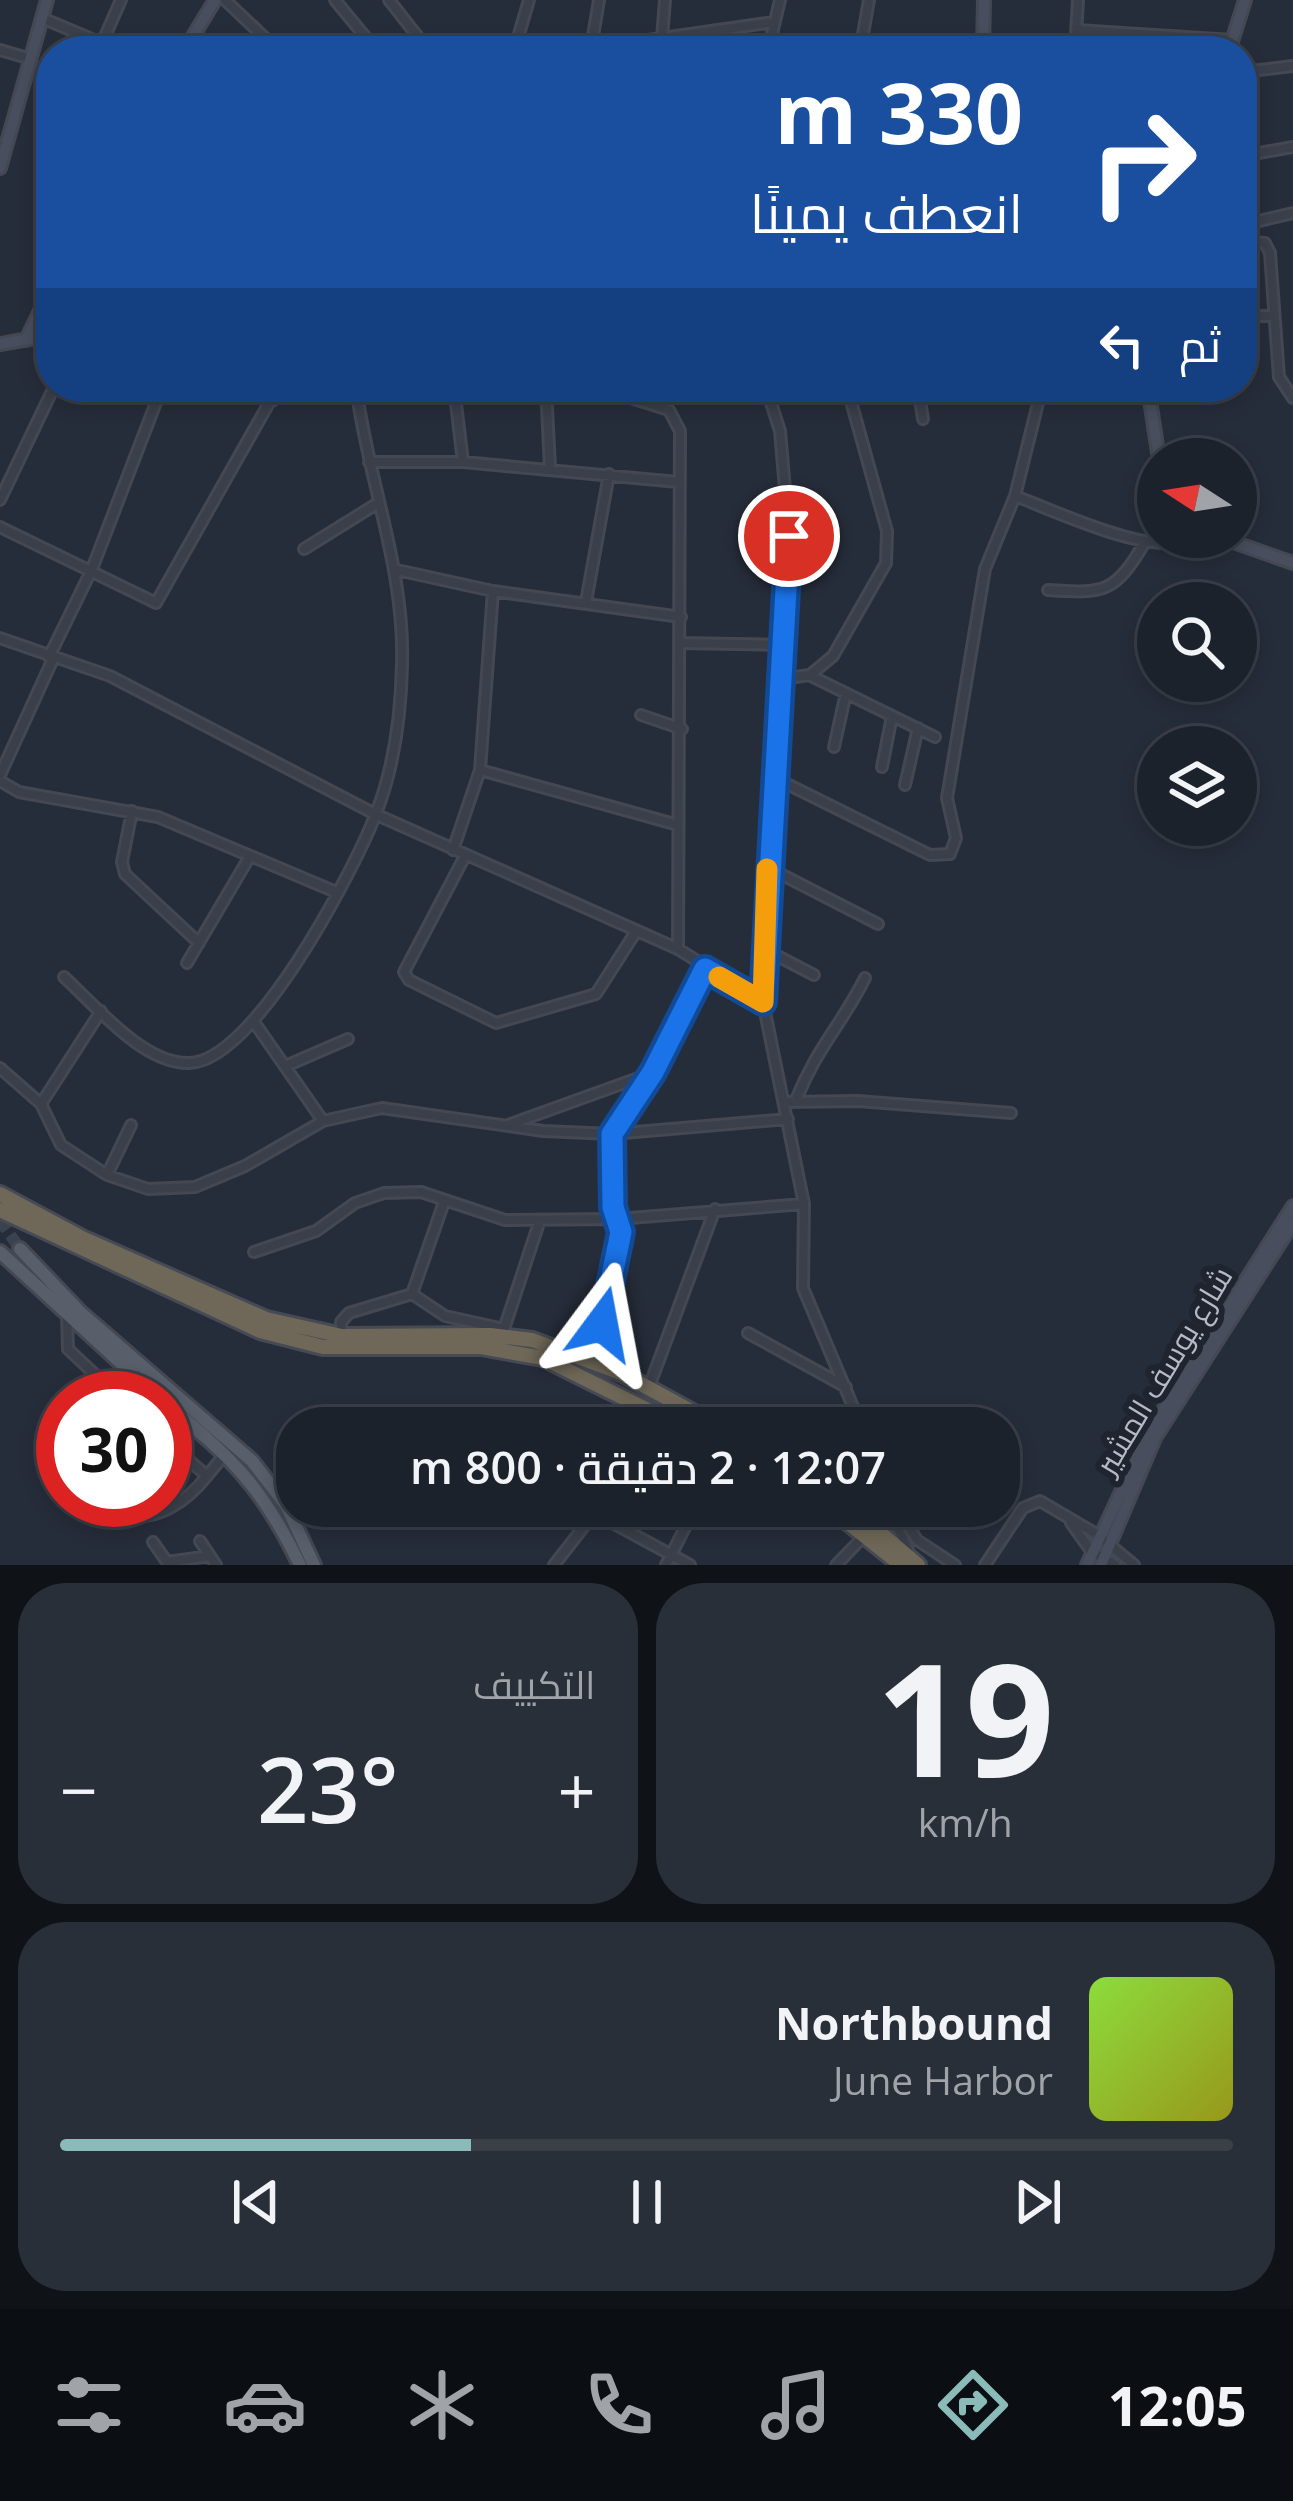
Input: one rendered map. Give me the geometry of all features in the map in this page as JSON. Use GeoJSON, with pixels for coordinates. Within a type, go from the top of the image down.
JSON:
{"type":"FeatureCollection","features":[{"type":"Feature","properties":{"kind":"highway"},"geometry":{"type":"LineString","coordinates":[[0,1194],[84,1239],[266,1319],[342,1336],[506,1333],[593,1360],[685,1407]]}},
{"type":"Feature","properties":{"kind":"highway"},"geometry":{"type":"LineString","coordinates":[[0,1210],[260,1331],[353,1349],[514,1351],[585,1374],[646,1407]]}},
{"type":"Feature","properties":{"kind":"highway"},"geometry":{"type":"LineString","coordinates":[[858,1527],[901,1565]]}},
{"type":"Feature","properties":{"kind":"highway"},"geometry":{"type":"LineString","coordinates":[[877,1527],[934,1565]]}},
{"type":"Feature","properties":{"kind":"highway"},"geometry":{"type":"LineString","coordinates":[[902,1546],[918,1565]]}},
{"type":"Feature","properties":{"kind":"main road"},"geometry":{"type":"LineString","coordinates":[[20,1249],[80,1312],[252,1461],[286,1504],[314,1565]]}},
{"type":"Feature","properties":{"kind":"main road"},"geometry":{"type":"LineString","coordinates":[[0,1252],[127,1371]]}},
{"type":"Feature","properties":{"kind":"main road"},"geometry":{"type":"LineString","coordinates":[[192,1426],[226,1453],[266,1497],[300,1565]]}},
{"type":"Feature","properties":{"kind":"street"},"geometry":{"type":"LineString","coordinates":[[38,36],[44,0]]}},
{"type":"Feature","properties":{"kind":"street"},"geometry":{"type":"LineString","coordinates":[[0,142],[44,0]]}},
{"type":"Feature","properties":{"kind":"street"},"geometry":{"type":"LineString","coordinates":[[105,36],[121,0]]}},
{"type":"Feature","properties":{"kind":"street"},"geometry":{"type":"LineString","coordinates":[[193,36],[215,0]]}},
{"type":"Feature","properties":{"kind":"street"},"geometry":{"type":"LineString","coordinates":[[226,0],[263,36]]}},
{"type":"Feature","properties":{"kind":"street"},"geometry":{"type":"LineString","coordinates":[[335,0],[365,36]]}},
{"type":"Feature","properties":{"kind":"street"},"geometry":{"type":"LineString","coordinates":[[389,0],[417,35]]}},
{"type":"Feature","properties":{"kind":"street"},"geometry":{"type":"LineString","coordinates":[[518,36],[529,0]]}},
{"type":"Feature","properties":{"kind":"street"},"geometry":{"type":"LineString","coordinates":[[593,36],[599,0]]}},
{"type":"Feature","properties":{"kind":"street"},"geometry":{"type":"LineString","coordinates":[[661,36],[664,0]]}},
{"type":"Feature","properties":{"kind":"street"},"geometry":{"type":"LineString","coordinates":[[771,36],[780,0]]}},
{"type":"Feature","properties":{"kind":"street"},"geometry":{"type":"LineString","coordinates":[[863,36],[869,0]]}},
{"type":"Feature","properties":{"kind":"street"},"geometry":{"type":"LineString","coordinates":[[983,36],[984,0]]}},
{"type":"Feature","properties":{"kind":"street"},"geometry":{"type":"LineString","coordinates":[[1077,36],[1078,0]]}},
{"type":"Feature","properties":{"kind":"street"},"geometry":{"type":"LineString","coordinates":[[1234,36],[1245,0]]}},
{"type":"Feature","properties":{"kind":"street"},"geometry":{"type":"LineString","coordinates":[[43,18],[84,36]]}},
{"type":"Feature","properties":{"kind":"street"},"geometry":{"type":"LineString","coordinates":[[669,36],[774,22]]}},
{"type":"Feature","properties":{"kind":"street"},"geometry":{"type":"LineString","coordinates":[[1077,30],[1139,36]]}},
{"type":"Feature","properties":{"kind":"street"},"geometry":{"type":"LineString","coordinates":[[0,168],[36,42]]}},
{"type":"Feature","properties":{"kind":"street"},"geometry":{"type":"LineString","coordinates":[[0,50],[24,58]]}},
{"type":"Feature","properties":{"kind":"street"},"geometry":{"type":"LineString","coordinates":[[1257,71],[1293,66]]}},
{"type":"Feature","properties":{"kind":"street"},"geometry":{"type":"LineString","coordinates":[[1257,154],[1293,148]]}},
{"type":"Feature","properties":{"kind":"street"},"geometry":{"type":"LineString","coordinates":[[1257,221],[1293,213]]}},
{"type":"Feature","properties":{"kind":"street"},"geometry":{"type":"LineString","coordinates":[[1257,242],[1265,243],[1270,253],[1279,377],[1293,398]]}},
{"type":"Feature","properties":{"kind":"street"},"geometry":{"type":"LineString","coordinates":[[1257,316],[1274,316]]}},
{"type":"Feature","properties":{"kind":"street"},"geometry":{"type":"LineString","coordinates":[[26,336],[36,317]]}},
{"type":"Feature","properties":{"kind":"street"},"geometry":{"type":"LineString","coordinates":[[0,340],[36,336]]}},
{"type":"Feature","properties":{"kind":"street"},"geometry":{"type":"LineString","coordinates":[[0,500],[47,402]]}},
{"type":"Feature","properties":{"kind":"street"},"geometry":{"type":"LineString","coordinates":[[157,402],[92,569],[0,778],[19,792],[132,812],[189,828],[336,892]]}},
{"type":"Feature","properties":{"kind":"street"},"geometry":{"type":"LineString","coordinates":[[0,527],[148,601],[161,601],[270,402]]}},
{"type":"Feature","properties":{"kind":"street"},"geometry":{"type":"LineString","coordinates":[[64,977],[148,1049],[191,1064],[225,1049],[254,1022],[336,892],[376,814],[400,701],[397,570],[359,402]]}},
{"type":"Feature","properties":{"kind":"street"},"geometry":{"type":"LineString","coordinates":[[456,402],[463,462]]}},
{"type":"Feature","properties":{"kind":"street"},"geometry":{"type":"LineString","coordinates":[[547,402],[550,468]]}},
{"type":"Feature","properties":{"kind":"street"},"geometry":{"type":"LineString","coordinates":[[637,402],[676,416],[682,729],[678,949]]}},
{"type":"Feature","properties":{"kind":"street"},"geometry":{"type":"LineString","coordinates":[[771,402],[780,431],[787,494],[784,645],[767,868],[763,1002],[790,1101]]}},
{"type":"Feature","properties":{"kind":"street"},"geometry":{"type":"LineString","coordinates":[[781,679],[810,675],[833,656],[863,611],[889,545],[851,402]]}},
{"type":"Feature","properties":{"kind":"street"},"geometry":{"type":"LineString","coordinates":[[920,402],[923,419]]}},
{"type":"Feature","properties":{"kind":"street"},"geometry":{"type":"LineString","coordinates":[[774,778],[930,855],[950,854],[956,838],[947,798],[985,569],[1015,496],[1038,402]]}},
{"type":"Feature","properties":{"kind":"street"},"geometry":{"type":"LineString","coordinates":[[1150,402],[1156,438]]}},
{"type":"Feature","properties":{"kind":"street"},"geometry":{"type":"LineString","coordinates":[[369,462],[463,462],[679,482]]}},
{"type":"Feature","properties":{"kind":"street"},"geometry":{"type":"LineString","coordinates":[[586,602],[609,474]]}},
{"type":"Feature","properties":{"kind":"street"},"geometry":{"type":"LineString","coordinates":[[1015,496],[1137,540]]}},
{"type":"Feature","properties":{"kind":"street"},"geometry":{"type":"LineString","coordinates":[[304,549],[378,503]]}},
{"type":"Feature","properties":{"kind":"street"},"geometry":{"type":"LineString","coordinates":[[1257,550],[1293,562]]}},
{"type":"Feature","properties":{"kind":"street"},"geometry":{"type":"LineString","coordinates":[[1048,590],[1096,593],[1111,587],[1137,552]]}},
{"type":"Feature","properties":{"kind":"street"},"geometry":{"type":"LineString","coordinates":[[397,570],[493,591],[681,617]]}},
{"type":"Feature","properties":{"kind":"street"},"geometry":{"type":"LineString","coordinates":[[453,850],[480,770],[493,591]]}},
{"type":"Feature","properties":{"kind":"street"},"geometry":{"type":"LineString","coordinates":[[0,638],[142,692],[376,814],[678,949],[763,1002]]}},
{"type":"Feature","properties":{"kind":"street"},"geometry":{"type":"LineString","coordinates":[[680,643],[784,645]]}},
{"type":"Feature","properties":{"kind":"street"},"geometry":{"type":"LineString","coordinates":[[810,675],[935,736]]}},
{"type":"Feature","properties":{"kind":"street"},"geometry":{"type":"LineString","coordinates":[[834,747],[846,693]]}},
{"type":"Feature","properties":{"kind":"street"},"geometry":{"type":"LineString","coordinates":[[640,715],[682,729]]}},
{"type":"Feature","properties":{"kind":"street"},"geometry":{"type":"LineString","coordinates":[[882,767],[892,716]]}},
{"type":"Feature","properties":{"kind":"street"},"geometry":{"type":"LineString","coordinates":[[905,785],[918,728]]}},
{"type":"Feature","properties":{"kind":"street"},"geometry":{"type":"LineString","coordinates":[[480,770],[679,825]]}},
{"type":"Feature","properties":{"kind":"street"},"geometry":{"type":"LineString","coordinates":[[132,812],[122,862],[125,874],[199,943]]}},
{"type":"Feature","properties":{"kind":"street"},"geometry":{"type":"LineString","coordinates":[[187,963],[250,856]]}},
{"type":"Feature","properties":{"kind":"street"},"geometry":{"type":"LineString","coordinates":[[465,856],[404,972],[409,980],[496,1023],[596,994],[635,933]]}},
{"type":"Feature","properties":{"kind":"street"},"geometry":{"type":"LineString","coordinates":[[767,868],[878,923]]}},
{"type":"Feature","properties":{"kind":"street"},"geometry":{"type":"LineString","coordinates":[[766,950],[814,975]]}},
{"type":"Feature","properties":{"kind":"street"},"geometry":{"type":"LineString","coordinates":[[593,1360],[619,1252],[612,1134],[653,1072],[705,969]]}},
{"type":"Feature","properties":{"kind":"street"},"geometry":{"type":"LineString","coordinates":[[855,1407],[808,1308],[801,1275],[804,1204],[788,1119],[790,1101],[820,1043],[849,1009],[865,978]]}},
{"type":"Feature","properties":{"kind":"street"},"geometry":{"type":"LineString","coordinates":[[41,1104],[101,1011]]}},
{"type":"Feature","properties":{"kind":"street"},"geometry":{"type":"LineString","coordinates":[[254,1022],[322,1120]]}},
{"type":"Feature","properties":{"kind":"street"},"geometry":{"type":"LineString","coordinates":[[288,1065],[348,1039]]}},
{"type":"Feature","properties":{"kind":"street"},"geometry":{"type":"LineString","coordinates":[[0,1068],[41,1104],[54,1138],[107,1174],[148,1189],[195,1187],[244,1166],[322,1120],[382,1108],[505,1126],[612,1134],[788,1119]]}},
{"type":"Feature","properties":{"kind":"street"},"geometry":{"type":"LineString","coordinates":[[505,1126],[653,1072]]}},
{"type":"Feature","properties":{"kind":"street"},"geometry":{"type":"LineString","coordinates":[[790,1101],[1011,1113]]}},
{"type":"Feature","properties":{"kind":"street"},"geometry":{"type":"LineString","coordinates":[[107,1174],[131,1125]]}},
{"type":"Feature","properties":{"kind":"street"},"geometry":{"type":"LineString","coordinates":[[254,1252],[316,1231],[355,1203],[384,1193],[421,1192],[506,1220],[618,1219],[804,1204]]}},
{"type":"Feature","properties":{"kind":"street"},"geometry":{"type":"LineString","coordinates":[[412,1294],[444,1202]]}},
{"type":"Feature","properties":{"kind":"street","name":"شارع يوسف المشير"},"geometry":{"type":"LineString","coordinates":[[1087,1565],[1165,1405],[1293,1206]]}},
{"type":"Feature","properties":{"kind":"street"},"geometry":{"type":"LineString","coordinates":[[649,1387],[716,1209]]}},
{"type":"Feature","properties":{"kind":"street"},"geometry":{"type":"LineString","coordinates":[[342,1336],[341,1322],[349,1312],[412,1294],[445,1316],[506,1333],[540,1220]]}},
{"type":"Feature","properties":{"kind":"street","name":"شارع يوسف المشير"},"geometry":{"type":"LineString","coordinates":[[1106,1563],[1155,1438],[1293,1222]]}},
{"type":"Feature","properties":{"kind":"street"},"geometry":{"type":"LineString","coordinates":[[67,1315],[68,1349],[91,1371]]}},
{"type":"Feature","properties":{"kind":"street"},"geometry":{"type":"LineString","coordinates":[[748,1333],[848,1388]]}},
{"type":"Feature","properties":{"kind":"street"},"geometry":{"type":"LineString","coordinates":[[192,1489],[226,1453]]}},
{"type":"Feature","properties":{"kind":"street"},"geometry":{"type":"LineString","coordinates":[[192,1464],[207,1476]]}},
{"type":"Feature","properties":{"kind":"street"},"geometry":{"type":"LineString","coordinates":[[984,1565],[1029,1503],[1046,1503],[1111,1544],[1134,1565]]}},
{"type":"Feature","properties":{"kind":"street"},"geometry":{"type":"LineString","coordinates":[[1067,1517],[1091,1551],[1106,1563]]}},
{"type":"Feature","properties":{"kind":"street"},"geometry":{"type":"LineString","coordinates":[[554,1565],[584,1527]]}},
{"type":"Feature","properties":{"kind":"street"},"geometry":{"type":"LineString","coordinates":[[627,1527],[690,1565]]}},
{"type":"Feature","properties":{"kind":"street"},"geometry":{"type":"LineString","coordinates":[[666,1565],[686,1527]]}},
{"type":"Feature","properties":{"kind":"street"},"geometry":{"type":"LineString","coordinates":[[896,1527],[902,1546]]}},
{"type":"Feature","properties":{"kind":"street"},"geometry":{"type":"LineString","coordinates":[[907,1527],[917,1540],[955,1565]]}},
{"type":"Feature","properties":{"kind":"street"},"geometry":{"type":"LineString","coordinates":[[836,1565],[867,1533]]}},
{"type":"Feature","properties":{"kind":"street"},"geometry":{"type":"LineString","coordinates":[[200,1541],[216,1565]]}},
{"type":"Feature","properties":{"kind":"street"},"geometry":{"type":"LineString","coordinates":[[153,1542],[167,1562],[210,1556]]}},
{"type":"Feature","properties":{"kind":"tunnel"},"geometry":{"type":"LineString","coordinates":[[0,1220],[20,1249]]}},
{"type":"Feature","properties":{"kind":"slow traffic"},"geometry":{"type":"LineString","coordinates":[[719,977],[763,1002],[767,869]]}},
{"type":"Feature","properties":{"kind":"route"},"geometry":{"type":"LineString","coordinates":[[602,1324],[621,1232],[613,1207],[612,1134],[653,1072],[705,969],[763,1002],[789,536]]}}]}
